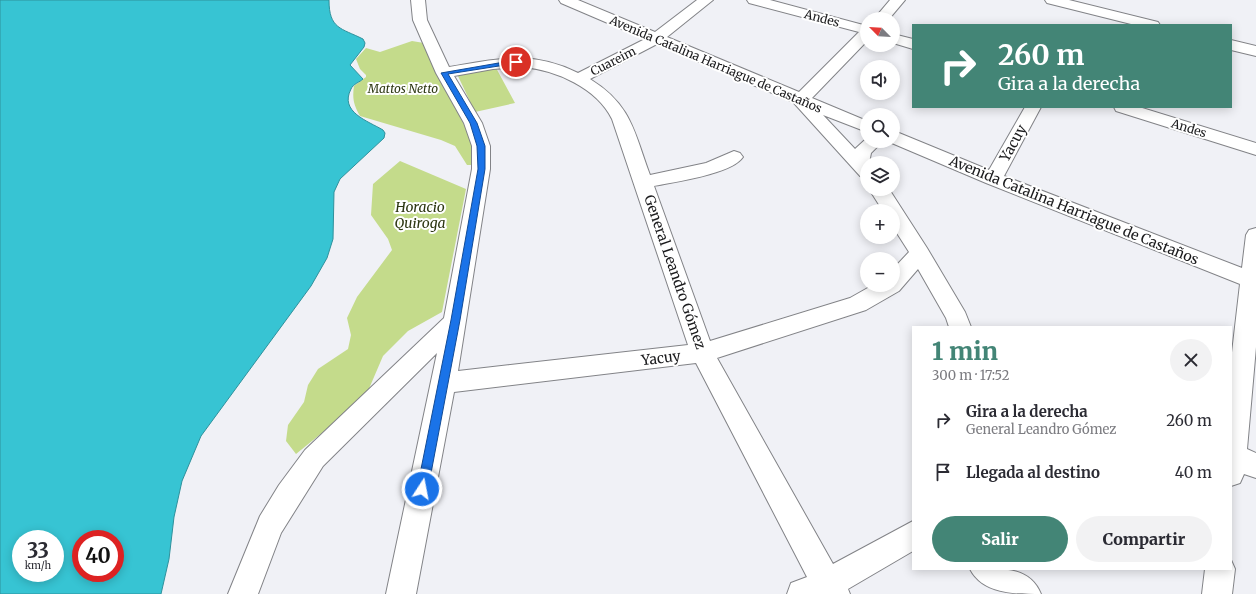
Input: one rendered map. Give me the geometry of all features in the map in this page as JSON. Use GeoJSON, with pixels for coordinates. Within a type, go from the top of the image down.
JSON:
{"type":"FeatureCollection","features":[{"type":"Feature","properties":{"kind":"street"},"geometry":{"type":"LineString","coordinates":[[401,594],[444,384],[482,169],[481,146],[473,123],[444,73],[420,20],[418,0]]}},
{"type":"Feature","properties":{"kind":"street","name":"Avenida Catalina Harriague de Castaños"},"geometry":{"type":"LineString","coordinates":[[566,0],[860,124]]}},
{"type":"Feature","properties":{"kind":"street","name":"Cuareim"},"geometry":{"type":"LineString","coordinates":[[578,78],[657,38],[706,0]]}},
{"type":"Feature","properties":{"kind":"street","name":"Andes"},"geometry":{"type":"LineString","coordinates":[[754,0],[860,28]]}},
{"type":"Feature","properties":{"kind":"street"},"geometry":{"type":"LineString","coordinates":[[887,12],[898,0]]}},
{"type":"Feature","properties":{"kind":"street"},"geometry":{"type":"LineString","coordinates":[[1052,0],[1148,24]]}},
{"type":"Feature","properties":{"kind":"street"},"geometry":{"type":"LineString","coordinates":[[860,40],[800,100],[860,165]]}},
{"type":"Feature","properties":{"kind":"street"},"geometry":{"type":"LineString","coordinates":[[900,40],[912,44]]}},
{"type":"Feature","properties":{"kind":"street"},"geometry":{"type":"LineString","coordinates":[[1232,45],[1256,51]]}},
{"type":"Feature","properties":{"kind":"street","name":"General Leandro Gómez"},"geometry":{"type":"LineString","coordinates":[[444,73],[508,62],[541,64],[578,78],[595,89],[614,108],[621,118],[702,353],[821,591]]}},
{"type":"Feature","properties":{"kind":"street","name":"Yacuy"},"geometry":{"type":"LineString","coordinates":[[993,179],[1032,108]]}},
{"type":"Feature","properties":{"kind":"street","name":"Andes"},"geometry":{"type":"LineString","coordinates":[[1125,108],[1256,149]]}},
{"type":"Feature","properties":{"kind":"street","name":"Avenida Catalina Harriague de Castaños"},"geometry":{"type":"LineString","coordinates":[[900,140],[993,179],[1253,281]]}},
{"type":"Feature","properties":{"kind":"street"},"geometry":{"type":"LineString","coordinates":[[643,182],[711,168],[734,157]]}},
{"type":"Feature","properties":{"kind":"street"},"geometry":{"type":"LineString","coordinates":[[883,196],[920,253],[957,318],[960,326]]}},
{"type":"Feature","properties":{"kind":"street"},"geometry":{"type":"LineString","coordinates":[[1238,463],[1256,235]]}},
{"type":"Feature","properties":{"kind":"street"},"geometry":{"type":"LineString","coordinates":[[900,275],[920,253]]}},
{"type":"Feature","properties":{"kind":"street","name":"Yacuy"},"geometry":{"type":"LineString","coordinates":[[444,384],[702,353],[858,304],[879,292]]}},
{"type":"Feature","properties":{"kind":"street"},"geometry":{"type":"LineString","coordinates":[[243,594],[270,526],[289,494],[314,458],[456,320]]}},
{"type":"Feature","properties":{"kind":"street"},"geometry":{"type":"LineString","coordinates":[[821,591],[912,536]]}},
{"type":"Feature","properties":{"kind":"street"},"geometry":{"type":"LineString","coordinates":[[987,570],[1026,594]]}},
{"type":"Feature","properties":{"kind":"street"},"geometry":{"type":"LineString","coordinates":[[1217,594],[1220,570]]}},
{"type":"Feature","properties":{"kind":"green space","name":"Mattos Netto"},"geometry":{"type":"Polygon","coordinates":[[[412,41],[424,43],[471,139],[475,165],[467,165],[455,146],[441,140],[360,116],[353,98],[354,86],[366,77],[366,75],[360,69],[356,59],[366,48],[380,52],[412,41]]]}},
{"type":"Feature","properties":{"kind":"green space"},"geometry":{"type":"Polygon","coordinates":[[[495,66],[515,103],[475,112],[457,74],[495,66]]]}},
{"type":"Feature","properties":{"kind":"green space","name":"Horacio Quiroga"},"geometry":{"type":"Polygon","coordinates":[[[400,161],[466,189],[442,312],[408,331],[383,356],[365,398],[296,454],[286,441],[288,425],[304,402],[308,385],[318,369],[348,349],[351,335],[347,318],[357,297],[392,250],[388,239],[371,215],[373,184],[400,161]]]}},
{"type":"Feature","properties":{"kind":"water"},"geometry":{"type":"Polygon","coordinates":[[[0,0],[329,0],[331,17],[334,22],[343,29],[363,39],[365,43],[364,47],[350,65],[363,79],[352,87],[348,97],[349,104],[357,115],[383,130],[385,133],[384,138],[340,179],[334,192],[333,239],[327,258],[311,286],[201,436],[182,481],[174,517],[169,559],[161,594],[0,594],[0,0]]]}},
{"type":"Feature","properties":{"kind":"route"},"geometry":{"type":"LineString","coordinates":[[422,489],[444,384],[482,169],[481,146],[473,123],[444,73],[508,62],[516,62]]}}]}
